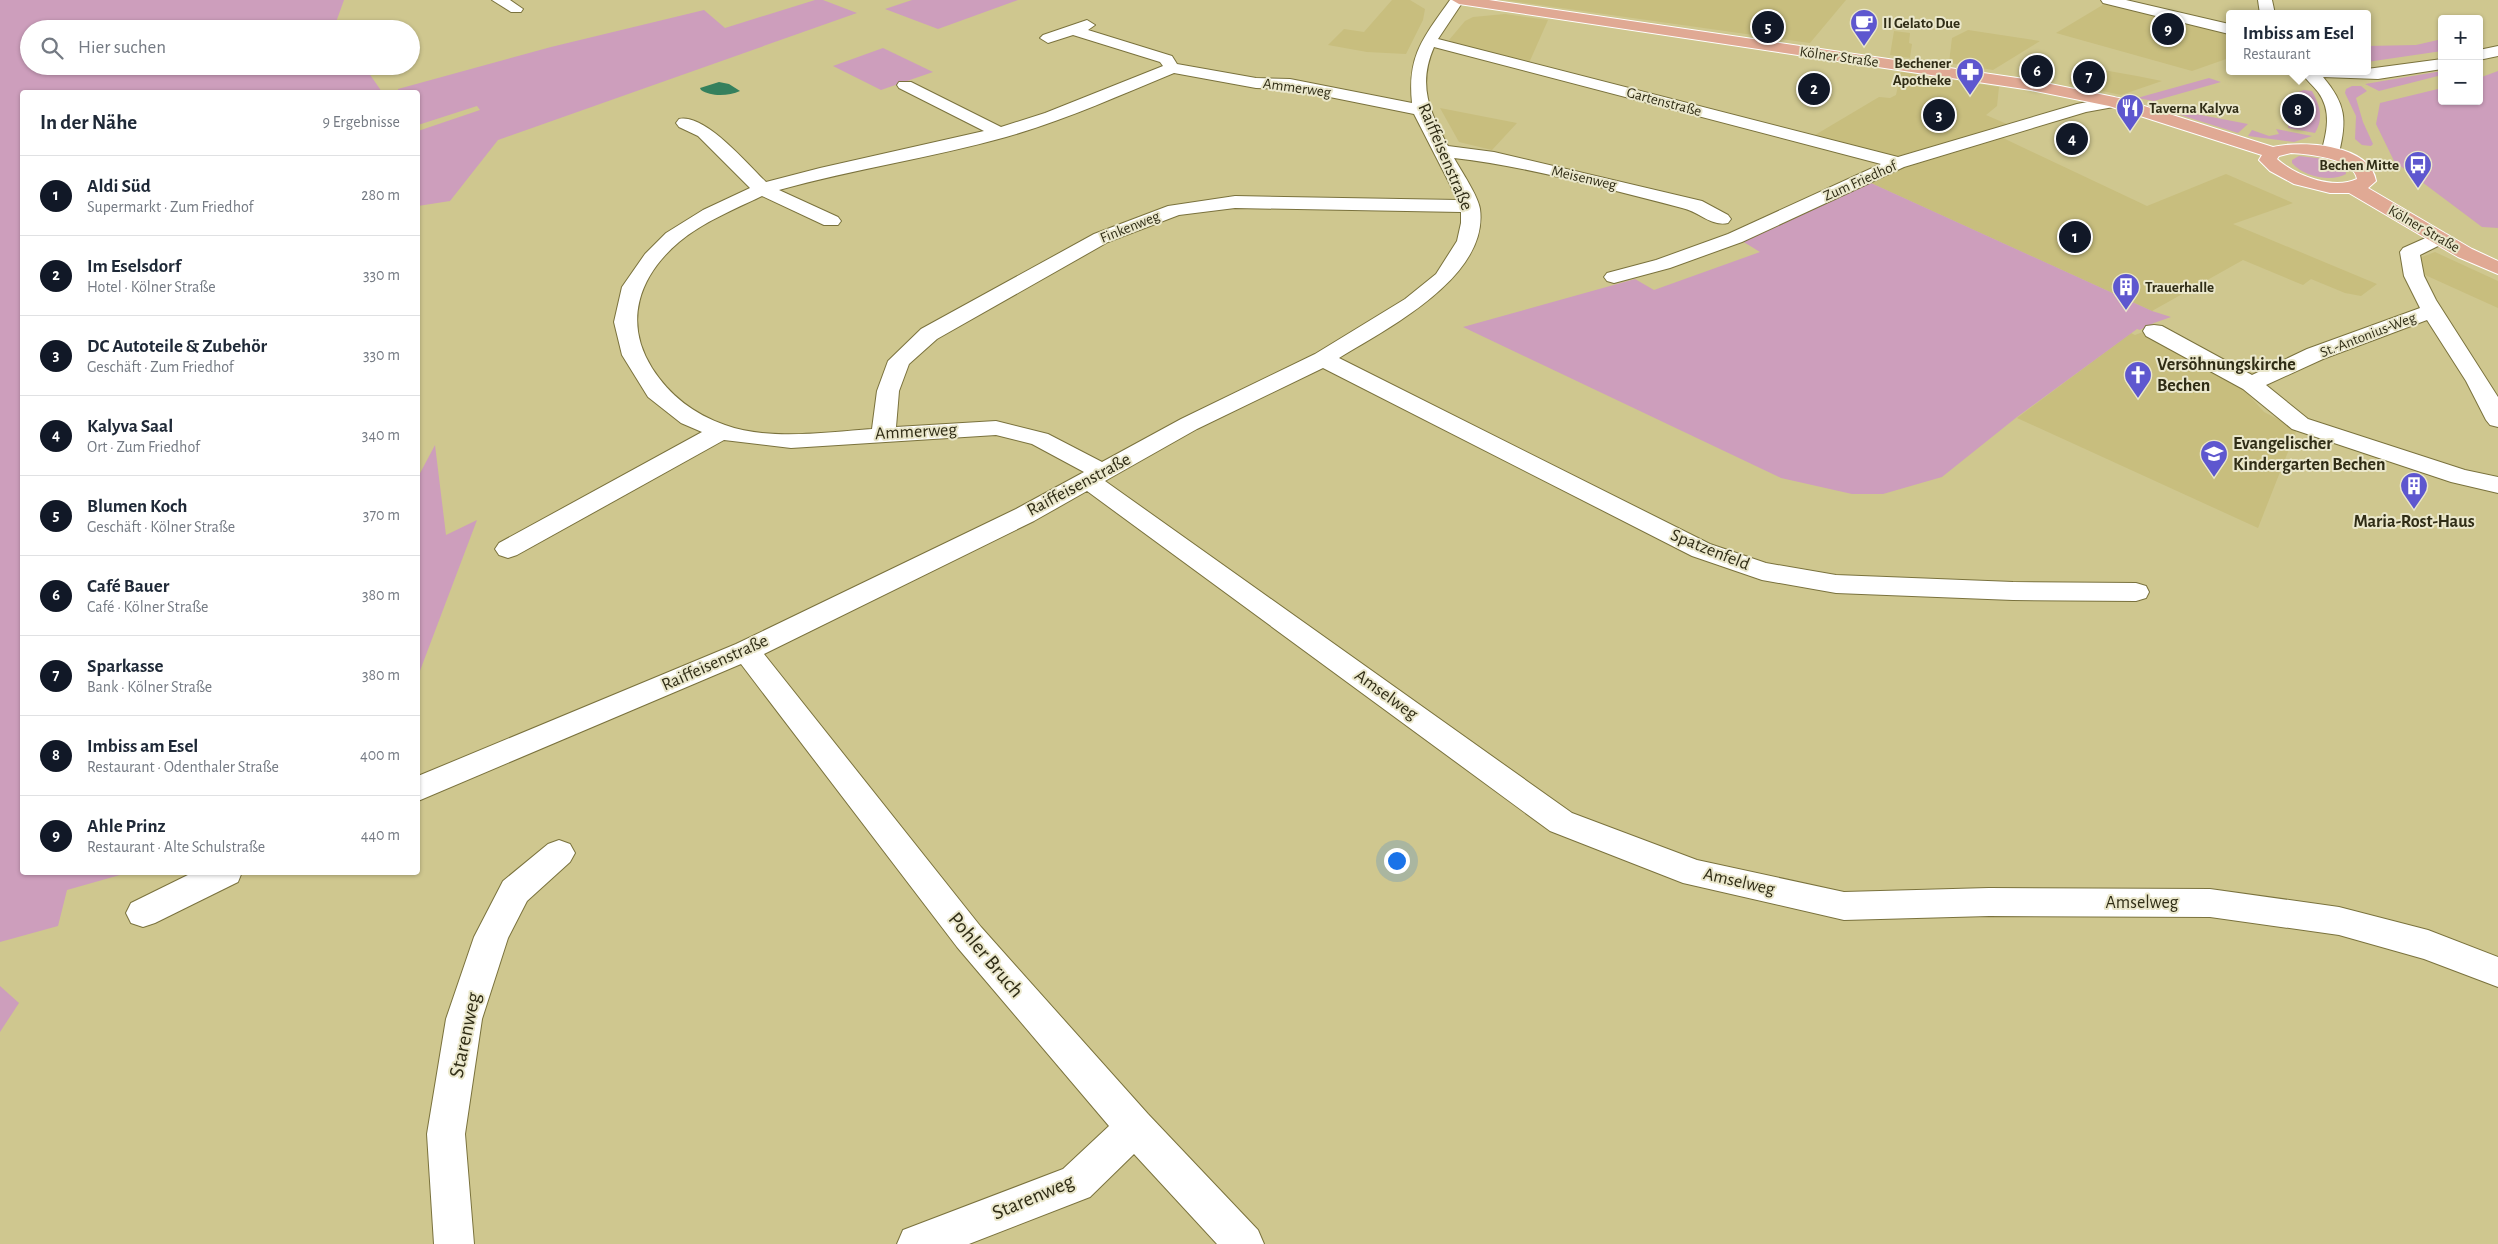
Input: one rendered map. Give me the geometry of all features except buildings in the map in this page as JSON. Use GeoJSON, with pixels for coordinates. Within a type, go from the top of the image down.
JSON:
{"type":"FeatureCollection","features":[{"type":"Feature","properties":{"kind":"main road","name":"Kölner Straße"},"geometry":{"type":"LineString","coordinates":[[1458,0],[2014,82],[2113,102],[2272,152]]}},
{"type":"Feature","properties":{"kind":"main road"},"geometry":{"type":"LineString","coordinates":[[2291,148],[2330,153],[2346,158],[2365,170],[2368,176],[2367,181],[2353,187],[2328,187],[2291,177],[2272,165],[2268,160],[2272,152],[2291,148]]}},
{"type":"Feature","properties":{"kind":"main road","name":"Kölner Straße"},"geometry":{"type":"LineString","coordinates":[[2353,187],[2439,238],[2498,268]]}},
{"type":"Feature","properties":{"kind":"street"},"geometry":{"type":"LineString","coordinates":[[499,0],[516,9]]}},
{"type":"Feature","properties":{"kind":"street","name":"Raiffeisenstraße"},"geometry":{"type":"LineString","coordinates":[[420,788],[746,651],[1025,515],[1189,424],[1323,359],[1412,302],[1443,278],[1467,241],[1471,223],[1470,206],[1422,110],[1418,83],[1422,57],[1429,41],[1458,0]]}},
{"type":"Feature","properties":{"kind":"street"},"geometry":{"type":"LineString","coordinates":[[2108,0],[2226,29]]}},
{"type":"Feature","properties":{"kind":"street","name":"Ammerweg"},"geometry":{"type":"LineString","coordinates":[[1048,38],[1080,27],[1166,59],[1172,68]]}},
{"type":"Feature","properties":{"kind":"street","name":"Gartenstraße"},"geometry":{"type":"LineString","coordinates":[[1429,41],[1898,163]]}},
{"type":"Feature","properties":{"kind":"street"},"geometry":{"type":"LineString","coordinates":[[2483,54],[2498,51]]}},
{"type":"Feature","properties":{"kind":"street"},"geometry":{"type":"LineString","coordinates":[[2371,74],[2438,65]]}},
{"type":"Feature","properties":{"kind":"street","name":"Ammerweg"},"geometry":{"type":"LineString","coordinates":[[1096,477],[1072,454],[1040,439],[996,428],[791,441],[754,438],[720,432],[689,418],[656,392],[633,355],[625,322],[632,287],[659,251],[673,237],[762,189],[820,173],[1000,132],[1052,117],[1172,68],[1256,83],[1290,84],[1422,110]]}},
{"type":"Feature","properties":{"kind":"street"},"geometry":{"type":"LineString","coordinates":[[2311,75],[2326,90],[2336,109],[2334,139],[2330,153]]}},
{"type":"Feature","properties":{"kind":"street"},"geometry":{"type":"LineString","coordinates":[[888,91],[922,78]]}},
{"type":"Feature","properties":{"kind":"street"},"geometry":{"type":"LineString","coordinates":[[905,85],[1000,132]]}},
{"type":"Feature","properties":{"kind":"street","name":"Zum Friedhof"},"geometry":{"type":"LineString","coordinates":[[1614,276],[1662,264],[1735,238],[1898,163],[2084,108],[2113,102]]}},
{"type":"Feature","properties":{"kind":"street"},"geometry":{"type":"LineString","coordinates":[[685,122],[710,137],[762,189],[831,221]]}},
{"type":"Feature","properties":{"kind":"street","name":"Meisenweg"},"geometry":{"type":"LineString","coordinates":[[1443,151],[1494,157],[1695,205],[1721,219]]}},
{"type":"Feature","properties":{"kind":"street","name":"Finkenweg"},"geometry":{"type":"LineString","coordinates":[[883,434],[888,391],[899,360],[929,334],[1101,238],[1174,210],[1235,202],[1470,206]]}},
{"type":"Feature","properties":{"kind":"street","name":"St.-Antonius-Weg"},"geometry":{"type":"LineString","coordinates":[[2439,238],[2410,252],[2410,264],[2430,312],[2476,377],[2498,420]]}},
{"type":"Feature","properties":{"kind":"street","name":"St.-Antonius-Weg"},"geometry":{"type":"LineString","coordinates":[[2251,384],[2315,354],[2398,322],[2430,312]]}},
{"type":"Feature","properties":{"kind":"street"},"geometry":{"type":"LineString","coordinates":[[2154,331],[2251,384],[2300,424],[2460,477],[2498,485]]}},
{"type":"Feature","properties":{"kind":"street","name":"Spatzenfeld"},"geometry":{"type":"LineString","coordinates":[[1323,359],[1701,550],[1762,571],[1836,584],[2013,591],[2136,592]]}},
{"type":"Feature","properties":{"kind":"street"},"geometry":{"type":"LineString","coordinates":[[508,549],[720,432]]}},
{"type":"Feature","properties":{"kind":"street","name":"Amselweg"},"geometry":{"type":"LineString","coordinates":[[1096,477],[1561,822],[1695,872],[1844,906],[1989,902],[2210,903],[2339,921],[2428,945],[2498,972]]}},
{"type":"Feature","properties":{"kind":"street","name":"Pohler Bruch"},"geometry":{"type":"LineString","coordinates":[[746,651],[969,937],[1135,1127],[1244,1244]]}},
{"type":"Feature","properties":{"kind":"street","name":"Starenweg"},"geometry":{"type":"LineString","coordinates":[[454,1244],[446,1134],[464,1019],[491,937],[515,891],[559,853]]}},
{"type":"Feature","properties":{"kind":"street"},"geometry":{"type":"LineString","coordinates":[[143,913],[220,875]]}},
{"type":"Feature","properties":{"kind":"street","name":"Starenweg"},"geometry":{"type":"LineString","coordinates":[[917,1244],[1076,1183],[1135,1127]]}},
{"type":"Feature","properties":{"kind":"shaded area"},"geometry":{"type":"Polygon","coordinates":[[[0,0],[344,0],[337,20],[20,20],[20,75],[370,75],[381,90],[20,90],[20,875],[120,875],[67,890],[58,926],[0,942],[0,0]]]}},
{"type":"Feature","properties":{"kind":"shaded area"},"geometry":{"type":"Polygon","coordinates":[[[815,0],[823,0],[857,13],[498,140],[450,201],[420,206],[420,130],[480,110],[477,106],[420,124],[420,90],[398,89],[551,47],[704,10],[725,28],[815,0]]]}},
{"type":"Feature","properties":{"kind":"shaded area"},"geometry":{"type":"Polygon","coordinates":[[[912,0],[1018,0],[938,29],[885,9],[912,0]]]}},
{"type":"Feature","properties":{"kind":"shaded area"},"geometry":{"type":"Polygon","coordinates":[[[1392,0],[1410,0],[1425,9],[1423,20],[1406,54],[1367,52],[1328,45],[1344,29],[1364,32],[1392,0]]]}},
{"type":"Feature","properties":{"kind":"shaded area"},"geometry":{"type":"Polygon","coordinates":[[[1505,0],[1846,0],[1810,43],[1505,0]]]}},
{"type":"Feature","properties":{"kind":"shaded area"},"geometry":{"type":"Polygon","coordinates":[[[2106,3],[2226,34],[2226,59],[2192,71],[2056,33],[2106,3]]]}},
{"type":"Feature","properties":{"kind":"shaded area"},"geometry":{"type":"Polygon","coordinates":[[[1505,14],[1548,20],[1529,63],[1454,43],[1449,40],[1465,21],[1473,17],[1505,14]]]}},
{"type":"Feature","properties":{"kind":"shaded area"},"geometry":{"type":"Polygon","coordinates":[[[1968,30],[2040,41],[1993,70],[1949,63],[1952,38],[1968,30]]]}},
{"type":"Feature","properties":{"kind":"shaded area"},"geometry":{"type":"Polygon","coordinates":[[[1894,31],[1910,33],[1909,43],[1912,44],[1910,58],[1890,55],[1894,31]]]}},
{"type":"Feature","properties":{"kind":"shaded area"},"geometry":{"type":"Polygon","coordinates":[[[2438,40],[2438,52],[2371,61],[2371,46],[2416,45],[2438,40]]]}},
{"type":"Feature","properties":{"kind":"shaded area"},"geometry":{"type":"Polygon","coordinates":[[[883,48],[933,72],[881,90],[833,66],[883,48]]]}},
{"type":"Feature","properties":{"kind":"shaded area"},"geometry":{"type":"Polygon","coordinates":[[[2075,65],[2162,81],[2121,95],[2069,84],[2075,65]]]}},
{"type":"Feature","properties":{"kind":"shaded area"},"geometry":{"type":"Polygon","coordinates":[[[2498,71],[2498,228],[2482,227],[2394,161],[2376,124],[2380,103],[2438,89],[2438,105],[2483,105],[2483,77],[2498,71]]]}},
{"type":"Feature","properties":{"kind":"shaded area"},"geometry":{"type":"Polygon","coordinates":[[[1901,72],[1999,87],[1997,106],[1986,115],[2009,125],[1894,157],[1810,138],[1879,97],[1890,98],[1896,95],[1901,72]]]}},
{"type":"Feature","properties":{"kind":"shaded area"},"geometry":{"type":"Polygon","coordinates":[[[2438,72],[2438,76],[2379,91],[2365,84],[2438,72]]]}},
{"type":"Feature","properties":{"kind":"shaded area"},"geometry":{"type":"Polygon","coordinates":[[[2209,78],[2221,82],[2154,101],[2137,98],[2209,78]]]}},
{"type":"Feature","properties":{"kind":"shaded area"},"geometry":{"type":"Polygon","coordinates":[[[719,82],[729,84],[740,91],[725,95],[715,95],[705,92],[700,88],[719,82]]]}},
{"type":"Feature","properties":{"kind":"shaded area"},"geometry":{"type":"Polygon","coordinates":[[[2352,86],[2361,86],[2367,91],[2356,98],[2363,122],[2373,144],[2371,146],[2362,145],[2355,139],[2356,116],[2345,93],[2346,89],[2352,86]]]}},
{"type":"Feature","properties":{"kind":"shaded area"},"geometry":{"type":"Polygon","coordinates":[[[2304,90],[2312,91],[2319,107],[2320,117],[2315,133],[2288,128],[2290,117],[2306,120],[2309,105],[2295,102],[2295,93],[2304,90]]]}},
{"type":"Feature","properties":{"kind":"shaded area"},"geometry":{"type":"Polygon","coordinates":[[[2291,101],[2309,104],[2307,118],[2286,114],[2285,107],[2288,108],[2291,101]]]}},
{"type":"Feature","properties":{"kind":"shaded area"},"geometry":{"type":"Polygon","coordinates":[[[1440,108],[1517,123],[1492,150],[1459,142],[1440,108]]]}},
{"type":"Feature","properties":{"kind":"shaded area"},"geometry":{"type":"Polygon","coordinates":[[[2175,110],[2248,124],[2238,133],[2171,112],[2175,110]]]}},
{"type":"Feature","properties":{"kind":"shaded area"},"geometry":{"type":"Polygon","coordinates":[[[2276,129],[2312,136],[2294,142],[2248,136],[2252,130],[2269,136],[2279,134],[2276,129]]]}},
{"type":"Feature","properties":{"kind":"shaded area"},"geometry":{"type":"Polygon","coordinates":[[[2003,138],[2147,206],[2226,174],[2293,203],[2233,224],[2377,284],[2361,296],[2345,293],[2311,279],[2303,285],[2243,260],[2152,311],[1871,183],[1903,168],[2003,138]]]}},
{"type":"Feature","properties":{"kind":"shaded area"},"geometry":{"type":"Polygon","coordinates":[[[2299,156],[2325,159],[2345,168],[2346,174],[2333,178],[2310,175],[2292,163],[2292,160],[2299,156]]]}},
{"type":"Feature","properties":{"kind":"shaded area"},"geometry":{"type":"Polygon","coordinates":[[[1871,183],[2152,311],[2171,317],[2140,330],[2137,329],[2017,417],[1942,477],[1883,494],[1852,494],[1781,478],[1463,327],[1635,279],[1654,290],[1760,252],[1742,241],[1871,183]]]}},
{"type":"Feature","properties":{"kind":"shaded area"},"geometry":{"type":"Polygon","coordinates":[[[2435,252],[2498,281],[2498,308],[2425,275],[2418,264],[2419,258],[2435,252]]]}},
{"type":"Feature","properties":{"kind":"shaded area","name":"Evangelischer Kindergarten Bechen"},"geometry":{"type":"Polygon","coordinates":[[[2143,332],[2238,383],[2264,412],[2297,429],[2258,528],[2017,418],[2131,333],[2135,335],[2143,332]]]}},
{"type":"Feature","properties":{"kind":"shaded area"},"geometry":{"type":"Polygon","coordinates":[[[435,445],[446,535],[477,520],[420,671],[420,473],[435,445]]]}},
{"type":"Feature","properties":{"kind":"shaded area"},"geometry":{"type":"Polygon","coordinates":[[[0,986],[19,1003],[0,1032],[0,986]]]}},
{"type":"Feature","properties":{"kind":"place","name":"Blumen Koch"},"geometry":{"type":"Point","coordinates":[1768,27]}},
{"type":"Feature","properties":{"kind":"place","name":"Ahle Prinz"},"geometry":{"type":"Point","coordinates":[2168,29]}},
{"type":"Feature","properties":{"kind":"place","name":"Il Gelato Due"},"geometry":{"type":"Point","coordinates":[1864,47]}},
{"type":"Feature","properties":{"kind":"place","name":"Café Bauer"},"geometry":{"type":"Point","coordinates":[2037,71]}},
{"type":"Feature","properties":{"kind":"place","name":"Sparkasse"},"geometry":{"type":"Point","coordinates":[2089,77]}},
{"type":"Feature","properties":{"kind":"place","name":"Im Eselsdorf"},"geometry":{"type":"Point","coordinates":[1814,89]}},
{"type":"Feature","properties":{"kind":"place","name":"Bechener Apotheke"},"geometry":{"type":"Point","coordinates":[1970,96]}},
{"type":"Feature","properties":{"kind":"place","name":"Imbiss am Esel"},"geometry":{"type":"Point","coordinates":[2298,110]}},
{"type":"Feature","properties":{"kind":"place","name":"DC Autoteile & Zubehör"},"geometry":{"type":"Point","coordinates":[1939,115]}},
{"type":"Feature","properties":{"kind":"place","name":"Taverna Kalyva"},"geometry":{"type":"Point","coordinates":[2130,132]}},
{"type":"Feature","properties":{"kind":"place","name":"Kalyva Saal"},"geometry":{"type":"Point","coordinates":[2072,139]}},
{"type":"Feature","properties":{"kind":"place","name":"Bechen Mitte"},"geometry":{"type":"Point","coordinates":[2418,189]}},
{"type":"Feature","properties":{"kind":"place","name":"Aldi Süd"},"geometry":{"type":"Point","coordinates":[2075,237]}},
{"type":"Feature","properties":{"kind":"place","name":"Trauerhalle"},"geometry":{"type":"Point","coordinates":[2126,311]}},
{"type":"Feature","properties":{"kind":"place","name":"Versöhnungskirche Bechen"},"geometry":{"type":"Point","coordinates":[2138,399]}},
{"type":"Feature","properties":{"kind":"place","name":"Evangelischer Kindergarten Bechen"},"geometry":{"type":"Point","coordinates":[2214,478]}},
{"type":"Feature","properties":{"kind":"place","name":"Maria-Rost-Haus"},"geometry":{"type":"Point","coordinates":[2414,510]}}]}
